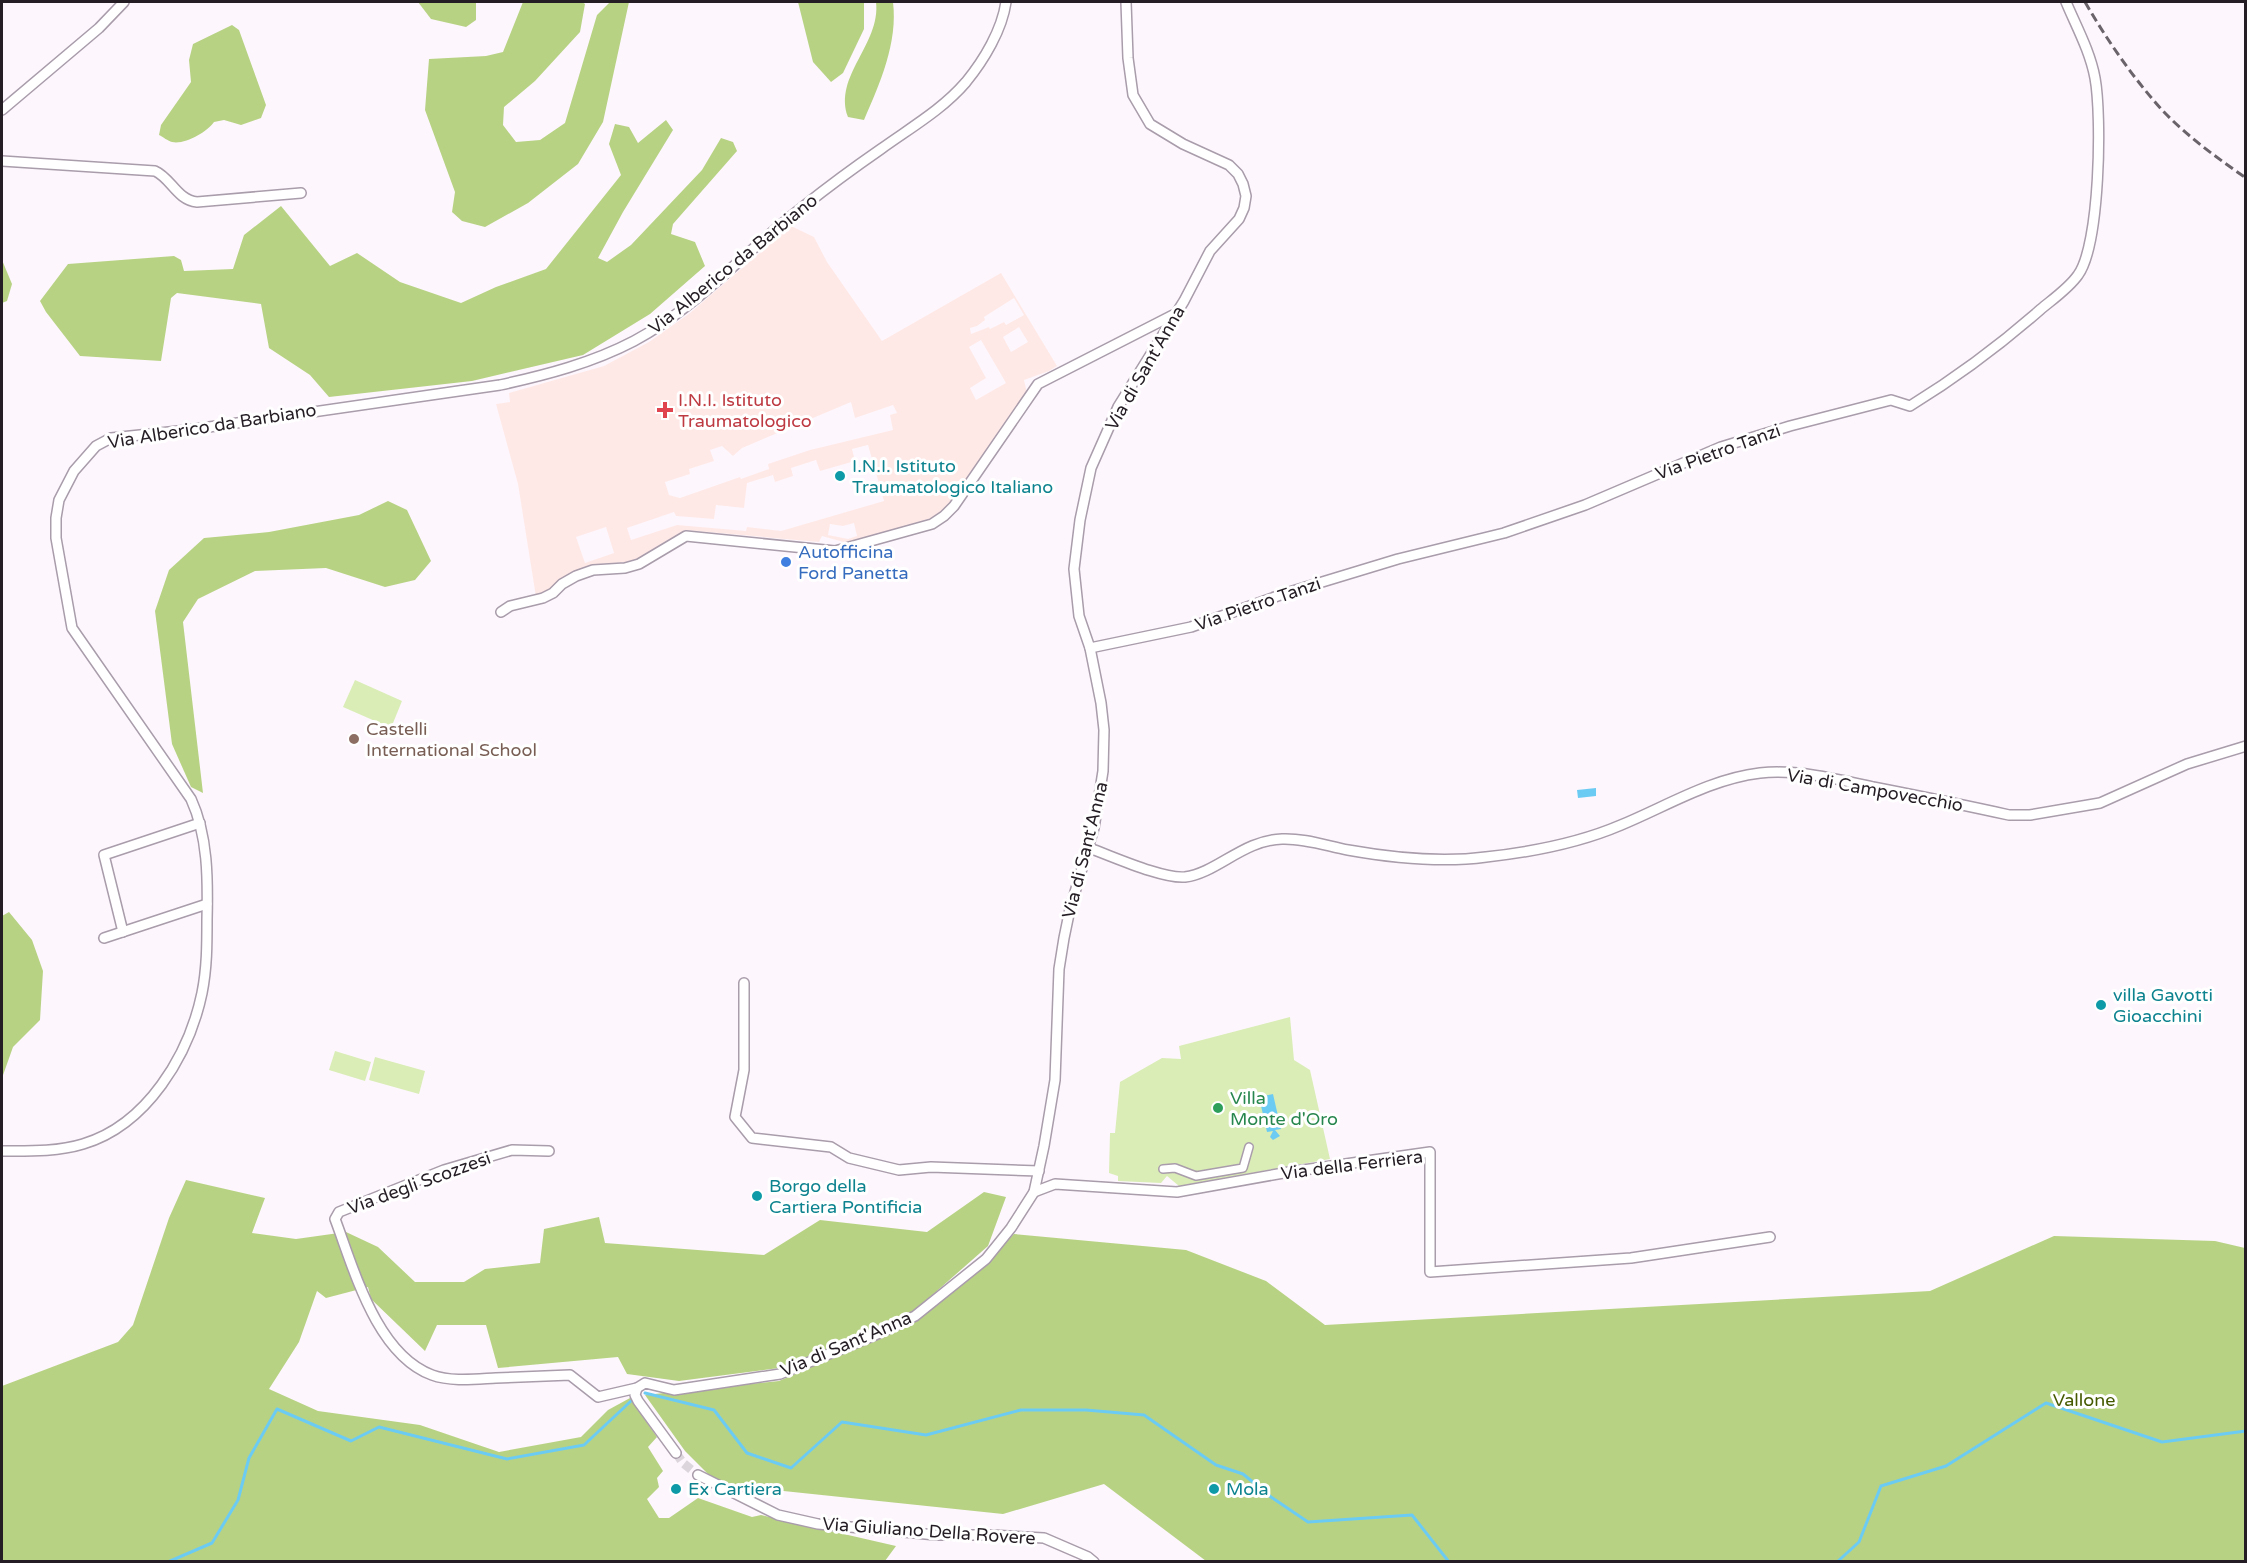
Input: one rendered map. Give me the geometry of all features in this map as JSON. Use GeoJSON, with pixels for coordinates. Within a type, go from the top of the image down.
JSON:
{"type":"FeatureCollection","features":[{"type":"Feature","properties":{"kind":"street"},"geometry":{"type":"LineString","coordinates":[[2,110],[99,28],[124,2]]}},
{"type":"Feature","properties":{"kind":"street","name":"Via Alberico da Barbiano"},"geometry":{"type":"LineString","coordinates":[[2,1151],[72,1147],[100,1137],[132,1117],[157,1089],[182,1050],[199,1006],[206,968],[207,904],[204,841],[191,799],[72,628],[56,538],[56,518],[59,500],[68,480],[88,454],[96,446],[111,438],[188,430],[501,385],[539,377],[634,341],[700,294],[802,207],[941,106],[966,82],[988,51],[1006,2]]}},
{"type":"Feature","properties":{"kind":"street","name":"Via di Sant'Anna"},"geometry":{"type":"LineString","coordinates":[[637,1388],[645,1383],[674,1390],[780,1374],[915,1316],[986,1258],[1011,1228],[1034,1192],[1055,1080],[1059,969],[1070,909],[1089,848],[1101,794],[1104,747],[1101,703],[1090,648],[1079,616],[1074,569],[1090,468],[1118,407],[1184,302],[1210,250],[1239,219],[1246,196],[1238,174],[1229,165],[1183,144],[1150,124],[1133,95],[1128,58],[1126,2]]}},
{"type":"Feature","properties":{"kind":"street","name":"Via Pietro Tanzi"},"geometry":{"type":"LineString","coordinates":[[1090,648],[1191,627],[1286,593],[1386,562],[1504,533],[1585,505],[1721,447],[1891,399],[1910,406],[1941,386],[1984,357],[2022,326],[2074,280],[2084,263],[2094,216],[2097,184],[2097,95],[2091,63],[2066,2]]}},
{"type":"Feature","properties":{"kind":"street"},"geometry":{"type":"LineString","coordinates":[[2,160],[155,171],[182,196],[192,202],[301,193]]}},
{"type":"Feature","properties":{"kind":"street"},"geometry":{"type":"LineString","coordinates":[[501,612],[510,606],[543,598],[553,593],[562,584],[584,573],[639,564],[686,536],[835,551],[932,524],[954,506],[1038,384],[1175,314]]}},
{"type":"Feature","properties":{"kind":"street","name":"Via di Campovecchio"},"geometry":{"type":"LineString","coordinates":[[1089,848],[1153,870],[1182,877],[1199,872],[1253,845],[1281,839],[1414,858],[1483,858],[1584,838],[1620,826],[1710,785],[1734,778],[1771,772],[1841,780],[2009,815],[2025,816],[2100,803],[2187,764],[2246,746]]}},
{"type":"Feature","properties":{"kind":"street"},"geometry":{"type":"LineString","coordinates":[[123,932],[104,855],[200,823]]}},
{"type":"Feature","properties":{"kind":"street"},"geometry":{"type":"LineString","coordinates":[[104,938],[207,904]]}},
{"type":"Feature","properties":{"kind":"street"},"geometry":{"type":"LineString","coordinates":[[744,983],[744,1070],[735,1117],[752,1138],[831,1147],[849,1158],[899,1170],[932,1167],[1039,1171]]}},
{"type":"Feature","properties":{"kind":"street","name":"Via Alberico da Barbiano"},"geometry":{"type":"LineString","coordinates":[[2,1145],[23,1151]]}},
{"type":"Feature","properties":{"kind":"street"},"geometry":{"type":"LineString","coordinates":[[1163,1169],[1175,1168],[1196,1176],[1243,1168],[1249,1147]]}},
{"type":"Feature","properties":{"kind":"street","name":"Via degli Scozzesi"},"geometry":{"type":"LineString","coordinates":[[549,1151],[512,1150],[444,1170],[339,1212],[335,1219],[370,1311],[393,1344],[415,1366],[433,1375],[461,1379],[570,1375],[598,1397],[637,1388]]}},
{"type":"Feature","properties":{"kind":"street","name":"Via della Ferriera"},"geometry":{"type":"LineString","coordinates":[[1034,1192],[1055,1184],[1177,1192],[1289,1172],[1431,1152],[1430,1272],[1631,1258],[1770,1237]]}},
{"type":"Feature","properties":{"kind":"street"},"geometry":{"type":"LineString","coordinates":[[637,1388],[635,1395],[638,1401],[676,1453]]}},
{"type":"Feature","properties":{"kind":"street","name":"Via Giuliano Della Rovere"},"geometry":{"type":"LineString","coordinates":[[698,1475],[778,1515],[818,1524],[936,1535],[1044,1538],[1088,1557],[1094,1562]]}},
{"type":"Feature","properties":{"kind":"shaded area","name":"I.N.I. Istituto Traumatologico"},"geometry":{"type":"Polygon","coordinates":[[[791,226],[814,237],[827,262],[882,341],[1001,273],[1057,366],[1024,380],[1027,393],[951,505],[938,516],[847,543],[822,536],[819,542],[685,530],[636,559],[601,564],[573,572],[559,580],[548,592],[536,597],[518,484],[496,404],[510,402],[509,393],[604,366],[649,342],[690,313],[791,226]],[[1014,298],[984,317],[985,320],[970,328],[971,334],[1004,322],[1006,325],[1024,315],[1014,298]],[[1019,327],[1003,337],[1011,352],[1028,342],[1019,327]],[[981,340],[969,347],[986,378],[970,388],[976,400],[1006,383],[981,340]],[[851,402],[742,448],[733,456],[722,446],[710,450],[714,461],[689,469],[690,474],[665,482],[669,495],[680,498],[769,469],[768,464],[810,450],[893,430],[890,415],[897,413],[893,405],[855,418],[851,402]],[[868,445],[852,449],[855,461],[820,471],[816,460],[791,468],[793,476],[775,482],[773,475],[747,483],[744,508],[716,505],[714,519],[676,516],[674,512],[627,528],[631,540],[677,525],[746,531],[747,527],[781,531],[884,501],[868,445]],[[854,523],[843,526],[830,524],[828,535],[848,539],[857,536],[854,523]],[[606,527],[576,537],[585,563],[614,553],[606,527]]]}},
{"type":"Feature","properties":{"kind":"green space"},"geometry":{"type":"Polygon","coordinates":[[[418,2],[476,2],[476,20],[466,27],[431,19],[418,2]]]}},
{"type":"Feature","properties":{"kind":"green space"},"geometry":{"type":"Polygon","coordinates":[[[523,2],[582,2],[585,4],[580,32],[535,81],[504,107],[503,125],[516,142],[540,140],[565,123],[597,15],[610,2],[629,2],[603,122],[578,164],[528,203],[485,227],[462,221],[452,212],[455,192],[425,110],[429,59],[486,56],[503,52],[523,2]]]}},
{"type":"Feature","properties":{"kind":"green space"},"geometry":{"type":"Polygon","coordinates":[[[798,2],[864,2],[864,29],[843,73],[831,82],[813,62],[798,2]]]}},
{"type":"Feature","properties":{"kind":"green space"},"geometry":{"type":"Polygon","coordinates":[[[876,2],[893,2],[893,33],[882,77],[864,120],[848,117],[845,102],[852,74],[872,32],[876,17],[876,2]]]}},
{"type":"Feature","properties":{"kind":"green space"},"geometry":{"type":"Polygon","coordinates":[[[232,25],[239,30],[266,105],[261,118],[241,125],[224,120],[214,122],[201,134],[183,142],[172,142],[159,135],[161,125],[191,82],[189,60],[193,44],[232,25]]]}},
{"type":"Feature","properties":{"kind":"green space"},"geometry":{"type":"Polygon","coordinates":[[[666,120],[673,130],[598,258],[607,262],[631,245],[702,170],[721,138],[733,142],[737,151],[673,224],[671,234],[695,242],[705,266],[650,314],[583,355],[472,381],[329,397],[310,375],[269,348],[261,304],[177,293],[171,298],[161,361],[80,356],[40,301],[68,264],[174,256],[181,260],[184,271],[233,269],[244,235],[281,206],[330,266],[357,253],[400,282],[461,303],[496,287],[546,269],[621,175],[609,144],[615,124],[629,127],[638,143],[666,120]]]}},
{"type":"Feature","properties":{"kind":"green space"},"geometry":{"type":"Polygon","coordinates":[[[2,260],[12,284],[7,301],[2,303],[2,260]]]}},
{"type":"Feature","properties":{"kind":"green space"},"geometry":{"type":"Polygon","coordinates":[[[388,501],[407,510],[431,561],[415,580],[385,587],[326,568],[255,571],[198,599],[183,622],[203,793],[191,787],[172,744],[155,611],[169,570],[204,538],[269,532],[359,515],[388,501]]]}},
{"type":"Feature","properties":{"kind":"green space"},"geometry":{"type":"Polygon","coordinates":[[[355,680],[402,701],[391,728],[343,707],[355,680]]]}},
{"type":"Feature","properties":{"kind":"green space"},"geometry":{"type":"Polygon","coordinates":[[[9,912],[32,940],[43,971],[40,1020],[13,1047],[2,1078],[2,916],[9,912]]]}},
{"type":"Feature","properties":{"kind":"green space","name":"Villa Monte d'Oro"},"geometry":{"type":"Polygon","coordinates":[[[1290,1017],[1294,1060],[1310,1070],[1330,1159],[1179,1186],[1167,1176],[1161,1183],[1118,1181],[1118,1176],[1109,1173],[1110,1133],[1115,1133],[1120,1082],[1162,1058],[1181,1059],[1179,1046],[1290,1017]]]}},
{"type":"Feature","properties":{"kind":"green space"},"geometry":{"type":"Polygon","coordinates":[[[335,1051],[371,1062],[365,1081],[329,1070],[335,1051]]]}},
{"type":"Feature","properties":{"kind":"green space"},"geometry":{"type":"Polygon","coordinates":[[[375,1057],[425,1071],[419,1094],[369,1080],[375,1057]]]}},
{"type":"Feature","properties":{"kind":"green space"},"geometry":{"type":"Polygon","coordinates":[[[186,1180],[265,1198],[252,1233],[296,1239],[346,1232],[378,1247],[415,1282],[464,1282],[485,1269],[540,1263],[544,1229],[599,1217],[605,1243],[764,1255],[820,1220],[927,1232],[984,1192],[1006,1197],[988,1246],[913,1312],[838,1347],[779,1368],[679,1381],[627,1374],[618,1357],[498,1368],[486,1325],[437,1325],[425,1351],[371,1299],[368,1287],[326,1298],[317,1291],[299,1342],[269,1389],[318,1411],[420,1425],[499,1452],[581,1437],[608,1410],[630,1398],[657,1437],[648,1447],[663,1471],[657,1478],[659,1487],[647,1499],[659,1518],[669,1518],[698,1498],[752,1517],[761,1515],[896,1546],[885,1561],[2,1562],[2,1386],[118,1342],[133,1325],[169,1218],[186,1180]]]}},
{"type":"Feature","properties":{"kind":"green space","name":"Vallone"},"geometry":{"type":"Polygon","coordinates":[[[1014,1234],[1186,1250],[1266,1281],[1325,1325],[1930,1291],[2054,1236],[2215,1241],[2245,1248],[2245,1561],[1206,1561],[1104,1484],[1003,1514],[718,1484],[685,1451],[645,1395],[779,1381],[915,1322],[1014,1234]]]}},
{"type":"Feature","properties":{"kind":"water"},"geometry":{"type":"Polygon","coordinates":[[[1596,788],[1596,796],[1578,798],[1577,790],[1596,788]]]}},
{"type":"Feature","properties":{"kind":"water"},"geometry":{"type":"Polygon","coordinates":[[[1273,1094],[1281,1129],[1275,1130],[1280,1136],[1273,1140],[1270,1137],[1273,1131],[1267,1132],[1259,1097],[1273,1094]]]}},
{"type":"Feature","properties":{"kind":"waterway"},"geometry":{"type":"LineString","coordinates":[[645,1393],[714,1410],[747,1453],[791,1468],[842,1422],[926,1435],[1021,1410],[1086,1410],[1144,1415],[1216,1465],[1243,1474],[1271,1497],[1308,1522],[1412,1515],[1449,1562]]}},
{"type":"Feature","properties":{"kind":"waterway"},"geometry":{"type":"LineString","coordinates":[[168,1562],[212,1543],[238,1500],[249,1458],[277,1409],[351,1441],[379,1427],[507,1459],[584,1445],[631,1401]]}},
{"type":"Feature","properties":{"kind":"waterway"},"geometry":{"type":"LineString","coordinates":[[1837,1562],[1859,1542],[1881,1486],[1946,1466],[2046,1403],[2162,1442],[2246,1431]]}},
{"type":"Feature","properties":{"kind":"tunnel"},"geometry":{"type":"LineString","coordinates":[[676,1453],[683,1463],[698,1475]]}},
{"type":"Feature","properties":{"kind":"railway"},"geometry":{"type":"LineString","coordinates":[[2085,2],[2121,58],[2163,111],[2203,146],[2246,178]]}},
{"type":"Feature","properties":{"kind":"place","name":"I.N.I. Istituto Traumatologico"},"geometry":{"type":"Point","coordinates":[665,410]}},
{"type":"Feature","properties":{"kind":"place","name":"I.N.I. Istituto Traumatologico Italiano"},"geometry":{"type":"Point","coordinates":[840,476]}},
{"type":"Feature","properties":{"kind":"place","name":"Autofficina Ford Panetta"},"geometry":{"type":"Point","coordinates":[786,562]}},
{"type":"Feature","properties":{"kind":"place","name":"Castelli International School"},"geometry":{"type":"Point","coordinates":[354,739]}},
{"type":"Feature","properties":{"kind":"place","name":"villa Gavotti Gioacchini"},"geometry":{"type":"Point","coordinates":[2101,1005]}},
{"type":"Feature","properties":{"kind":"place","name":"Villa Monte d'Oro"},"geometry":{"type":"Point","coordinates":[1218,1108]}},
{"type":"Feature","properties":{"kind":"place","name":"Borgo della Cartiera Pontificia"},"geometry":{"type":"Point","coordinates":[757,1196]}},
{"type":"Feature","properties":{"kind":"place","name":"Ex Cartiera"},"geometry":{"type":"Point","coordinates":[676,1489]}},
{"type":"Feature","properties":{"kind":"place","name":"Mola"},"geometry":{"type":"Point","coordinates":[1214,1489]}}]}
